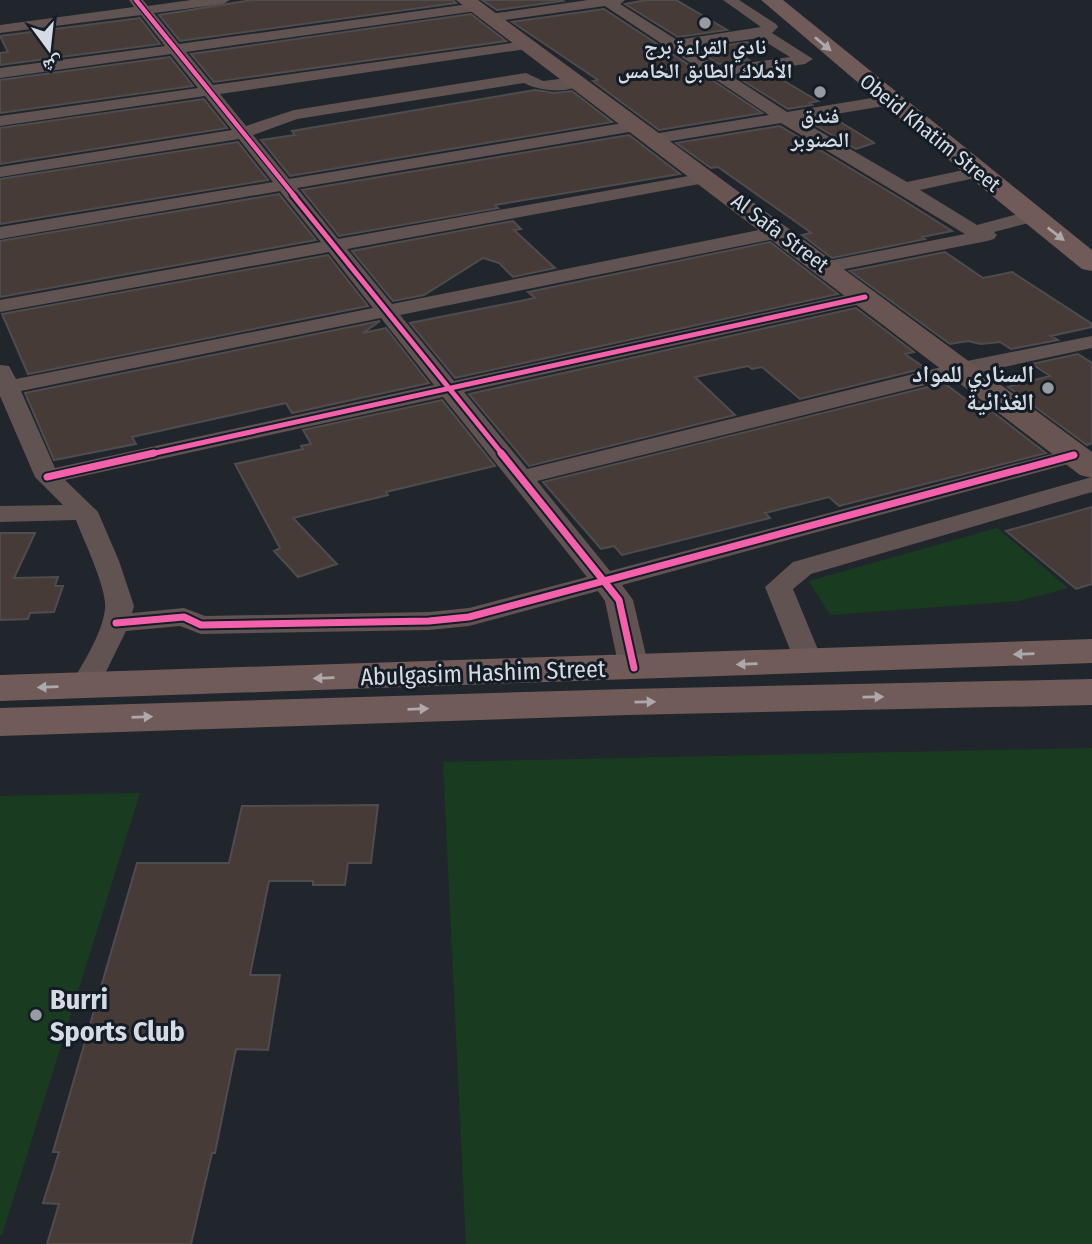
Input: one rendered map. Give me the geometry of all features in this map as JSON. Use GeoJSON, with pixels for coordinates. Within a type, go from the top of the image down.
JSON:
{"type":"FeatureCollection","features":[{"type":"Feature","properties":{"kind":"main road","name":"Obeid Khatim Street"},"geometry":{"type":"LineString","coordinates":[[771,0],[978,172],[1038,206]]}},
{"type":"Feature","properties":{"kind":"main road","name":"Obeid Khatim Street"},"geometry":{"type":"LineString","coordinates":[[795,0],[1038,206],[1092,263]]}},
{"type":"Feature","properties":{"kind":"main road","name":"Abulgasim Hashim Street"},"geometry":{"type":"LineString","coordinates":[[0,688],[1092,652]]}},
{"type":"Feature","properties":{"kind":"main road","name":"Abulgasim Hashim Street"},"geometry":{"type":"LineString","coordinates":[[0,722],[613,702],[1092,692]]}},
{"type":"Feature","properties":{"kind":"street"},"geometry":{"type":"LineString","coordinates":[[0,29],[140,5],[223,0]]}},
{"type":"Feature","properties":{"kind":"street"},"geometry":{"type":"LineString","coordinates":[[676,45],[762,33],[771,27],[730,0]]}},
{"type":"Feature","properties":{"kind":"street"},"geometry":{"type":"LineString","coordinates":[[0,73],[477,8],[612,1],[785,118],[974,231],[987,234],[825,267]]}},
{"type":"Feature","properties":{"kind":"street"},"geometry":{"type":"LineString","coordinates":[[140,5],[619,600],[634,668]]}},
{"type":"Feature","properties":{"kind":"street","name":"Al Safa Street"},"geometry":{"type":"LineString","coordinates":[[477,8],[1083,461]]}},
{"type":"Feature","properties":{"kind":"street"},"geometry":{"type":"LineString","coordinates":[[715,72],[805,59],[762,33]]}},
{"type":"Feature","properties":{"kind":"street"},"geometry":{"type":"LineString","coordinates":[[0,121],[526,45]]}},
{"type":"Feature","properties":{"kind":"street"},"geometry":{"type":"LineString","coordinates":[[0,172],[242,133],[294,116],[526,78],[541,86],[576,82]]}},
{"type":"Feature","properties":{"kind":"street"},"geometry":{"type":"LineString","coordinates":[[0,233],[284,185],[644,132],[785,118],[890,100]]}},
{"type":"Feature","properties":{"kind":"street"},"geometry":{"type":"LineString","coordinates":[[904,187],[978,172]]}},
{"type":"Feature","properties":{"kind":"street"},"geometry":{"type":"LineString","coordinates":[[0,306],[705,178]]}},
{"type":"Feature","properties":{"kind":"street"},"geometry":{"type":"LineString","coordinates":[[974,231],[1038,206]]}},
{"type":"Feature","properties":{"kind":"street"},"geometry":{"type":"LineString","coordinates":[[86,685],[116,623],[120,606],[106,561],[85,512],[47,477],[3,381],[386,311],[779,232]]}},
{"type":"Feature","properties":{"kind":"street"},"geometry":{"type":"LineString","coordinates":[[47,477],[865,297]]}},
{"type":"Feature","properties":{"kind":"street"},"geometry":{"type":"LineString","coordinates":[[521,478],[962,369],[1092,342]]}},
{"type":"Feature","properties":{"kind":"street"},"geometry":{"type":"LineString","coordinates":[[116,623],[184,617],[201,625],[429,621],[469,617],[1083,461]]}},
{"type":"Feature","properties":{"kind":"street"},"geometry":{"type":"LineString","coordinates":[[809,662],[779,587],[802,568],[1092,484]]}},
{"type":"Feature","properties":{"kind":"street"},"geometry":{"type":"LineString","coordinates":[[0,514],[85,512]]}},
{"type":"Feature","properties":{"kind":"green space"},"geometry":{"type":"Polygon","coordinates":[[[997,528],[1068,588],[1019,601],[830,615],[809,581],[997,528]]]}},
{"type":"Feature","properties":{"kind":"green space"},"geometry":{"type":"Polygon","coordinates":[[[1092,748],[1092,1244],[466,1244],[443,762],[1092,748]]]}},
{"type":"Feature","properties":{"kind":"green space","name":"Burri Sports Club"},"geometry":{"type":"Polygon","coordinates":[[[140,793],[2,1235],[0,1235],[0,796],[140,793]]]}},
{"type":"Feature","properties":{"kind":"building"},"geometry":{"type":"Polygon","coordinates":[[[252,0],[453,0],[456,3],[180,41],[159,15],[252,0]]]}},
{"type":"Feature","properties":{"kind":"building"},"geometry":{"type":"Polygon","coordinates":[[[482,0],[561,0],[563,1],[497,10],[482,0]]]}},
{"type":"Feature","properties":{"kind":"building"},"geometry":{"type":"Polygon","coordinates":[[[646,0],[676,0],[727,30],[678,37],[625,4],[646,0]]]}},
{"type":"Feature","properties":{"kind":"building"},"geometry":{"type":"Polygon","coordinates":[[[604,9],[762,113],[659,130],[593,81],[598,80],[512,22],[604,9]]]}},
{"type":"Feature","properties":{"kind":"building"},"geometry":{"type":"Polygon","coordinates":[[[471,14],[506,41],[214,82],[191,54],[471,14]]]}},
{"type":"Feature","properties":{"kind":"building"},"geometry":{"type":"Polygon","coordinates":[[[140,18],[160,44],[0,65],[0,53],[8,52],[0,36],[140,18]]]}},
{"type":"Feature","properties":{"kind":"building"},"geometry":{"type":"Polygon","coordinates":[[[747,42],[765,53],[743,56],[749,60],[719,64],[695,50],[747,42]]]}},
{"type":"Feature","properties":{"kind":"building"},"geometry":{"type":"Polygon","coordinates":[[[170,57],[193,86],[0,113],[0,80],[170,57]]]}},
{"type":"Feature","properties":{"kind":"building"},"geometry":{"type":"Polygon","coordinates":[[[769,72],[818,101],[809,103],[812,105],[788,109],[737,77],[769,72]]]}},
{"type":"Feature","properties":{"kind":"building"},"geometry":{"type":"Polygon","coordinates":[[[535,90],[554,93],[572,91],[612,122],[290,176],[261,140],[295,135],[292,131],[535,90]]]}},
{"type":"Feature","properties":{"kind":"building"},"geometry":{"type":"Polygon","coordinates":[[[204,99],[227,128],[0,164],[0,128],[204,99]]]}},
{"type":"Feature","properties":{"kind":"building"},"geometry":{"type":"Polygon","coordinates":[[[832,117],[874,143],[856,149],[808,121],[832,117]]]}},
{"type":"Feature","properties":{"kind":"building"},"geometry":{"type":"Polygon","coordinates":[[[780,126],[952,231],[832,258],[802,235],[811,233],[806,229],[718,167],[711,168],[676,143],[780,126]]]}},
{"type":"Feature","properties":{"kind":"building"},"geometry":{"type":"Polygon","coordinates":[[[629,135],[680,174],[495,205],[498,208],[339,236],[302,190],[629,135]]]}},
{"type":"Feature","properties":{"kind":"building"},"geometry":{"type":"Polygon","coordinates":[[[238,142],[268,180],[0,224],[0,179],[238,142]]]}},
{"type":"Feature","properties":{"kind":"building"},"geometry":{"type":"Polygon","coordinates":[[[279,194],[316,240],[0,297],[0,241],[279,194]]]}},
{"type":"Feature","properties":{"kind":"building"},"geometry":{"type":"Polygon","coordinates":[[[513,221],[521,229],[514,230],[555,268],[513,277],[499,263],[483,258],[424,295],[393,301],[352,251],[513,221]]]}},
{"type":"Feature","properties":{"kind":"building"},"geometry":{"type":"Polygon","coordinates":[[[770,242],[838,294],[455,378],[410,323],[535,298],[528,292],[770,242]]]}},
{"type":"Feature","properties":{"kind":"building"},"geometry":{"type":"Polygon","coordinates":[[[945,252],[983,278],[1012,272],[1092,324],[1092,327],[1051,336],[1058,340],[1011,349],[1000,342],[981,344],[968,341],[950,344],[850,271],[945,252]]]}},
{"type":"Feature","properties":{"kind":"building"},"geometry":{"type":"Polygon","coordinates":[[[328,255],[368,306],[28,374],[2,314],[328,255]]]}},
{"type":"Feature","properties":{"kind":"building"},"geometry":{"type":"Polygon","coordinates":[[[856,308],[914,352],[905,354],[925,368],[800,399],[762,367],[752,369],[748,366],[695,377],[735,415],[529,466],[469,394],[856,308]]]}},
{"type":"Feature","properties":{"kind":"building"},"geometry":{"type":"Polygon","coordinates":[[[380,321],[363,333],[386,328],[429,383],[292,413],[286,403],[132,437],[136,444],[54,460],[25,393],[380,321]]]}},
{"type":"Feature","properties":{"kind":"building"},"geometry":{"type":"Polygon","coordinates":[[[1078,354],[1092,363],[1092,443],[1087,445],[1008,387],[1050,376],[1032,364],[1078,354]]]}},
{"type":"Feature","properties":{"kind":"building"},"geometry":{"type":"Polygon","coordinates":[[[944,383],[964,398],[972,396],[1046,453],[839,506],[829,497],[765,513],[770,518],[622,555],[614,546],[601,549],[543,482],[944,383]]]}},
{"type":"Feature","properties":{"kind":"building"},"geometry":{"type":"Polygon","coordinates":[[[442,400],[495,466],[293,518],[337,564],[298,577],[274,551],[280,548],[235,464],[303,449],[301,446],[311,444],[303,430],[442,400]]]}},
{"type":"Feature","properties":{"kind":"building"},"geometry":{"type":"Polygon","coordinates":[[[1092,507],[1092,584],[1076,589],[1006,531],[1092,507]]]}},
{"type":"Feature","properties":{"kind":"building"},"geometry":{"type":"Polygon","coordinates":[[[0,533],[35,533],[14,578],[58,577],[55,586],[63,586],[54,612],[30,613],[28,619],[0,620],[0,533]]]}},
{"type":"Feature","properties":{"kind":"building"},"geometry":{"type":"Polygon","coordinates":[[[378,805],[371,863],[348,863],[345,885],[313,885],[313,881],[269,881],[250,975],[280,975],[268,1050],[236,1049],[215,1153],[212,1153],[191,1244],[47,1244],[59,1204],[43,1203],[59,1152],[53,1152],[137,863],[229,863],[242,806],[378,805]]]}},
{"type":"Feature","properties":{"kind":"cycle path"},"geometry":{"type":"LineString","coordinates":[[136,0],[619,600],[634,668]]}},
{"type":"Feature","properties":{"kind":"cycle path"},"geometry":{"type":"LineString","coordinates":[[47,477],[865,297]]}},
{"type":"Feature","properties":{"kind":"cycle path"},"geometry":{"type":"LineString","coordinates":[[116,623],[184,617],[201,625],[429,621],[469,617],[1074,455]]}},
{"type":"Feature","properties":{"kind":"place","name":"نادي القراءة برج الأملاك الطابق الخامس"},"geometry":{"type":"Point","coordinates":[705,23]}},
{"type":"Feature","properties":{"kind":"place","name":"فندق الصنوبر"},"geometry":{"type":"Point","coordinates":[820,92]}},
{"type":"Feature","properties":{"kind":"place","name":"السناري للمواد الغذائية"},"geometry":{"type":"Point","coordinates":[1048,388]}},
{"type":"Feature","properties":{"kind":"place","name":"Burri Sports Club"},"geometry":{"type":"Point","coordinates":[36,1015]}}]}
